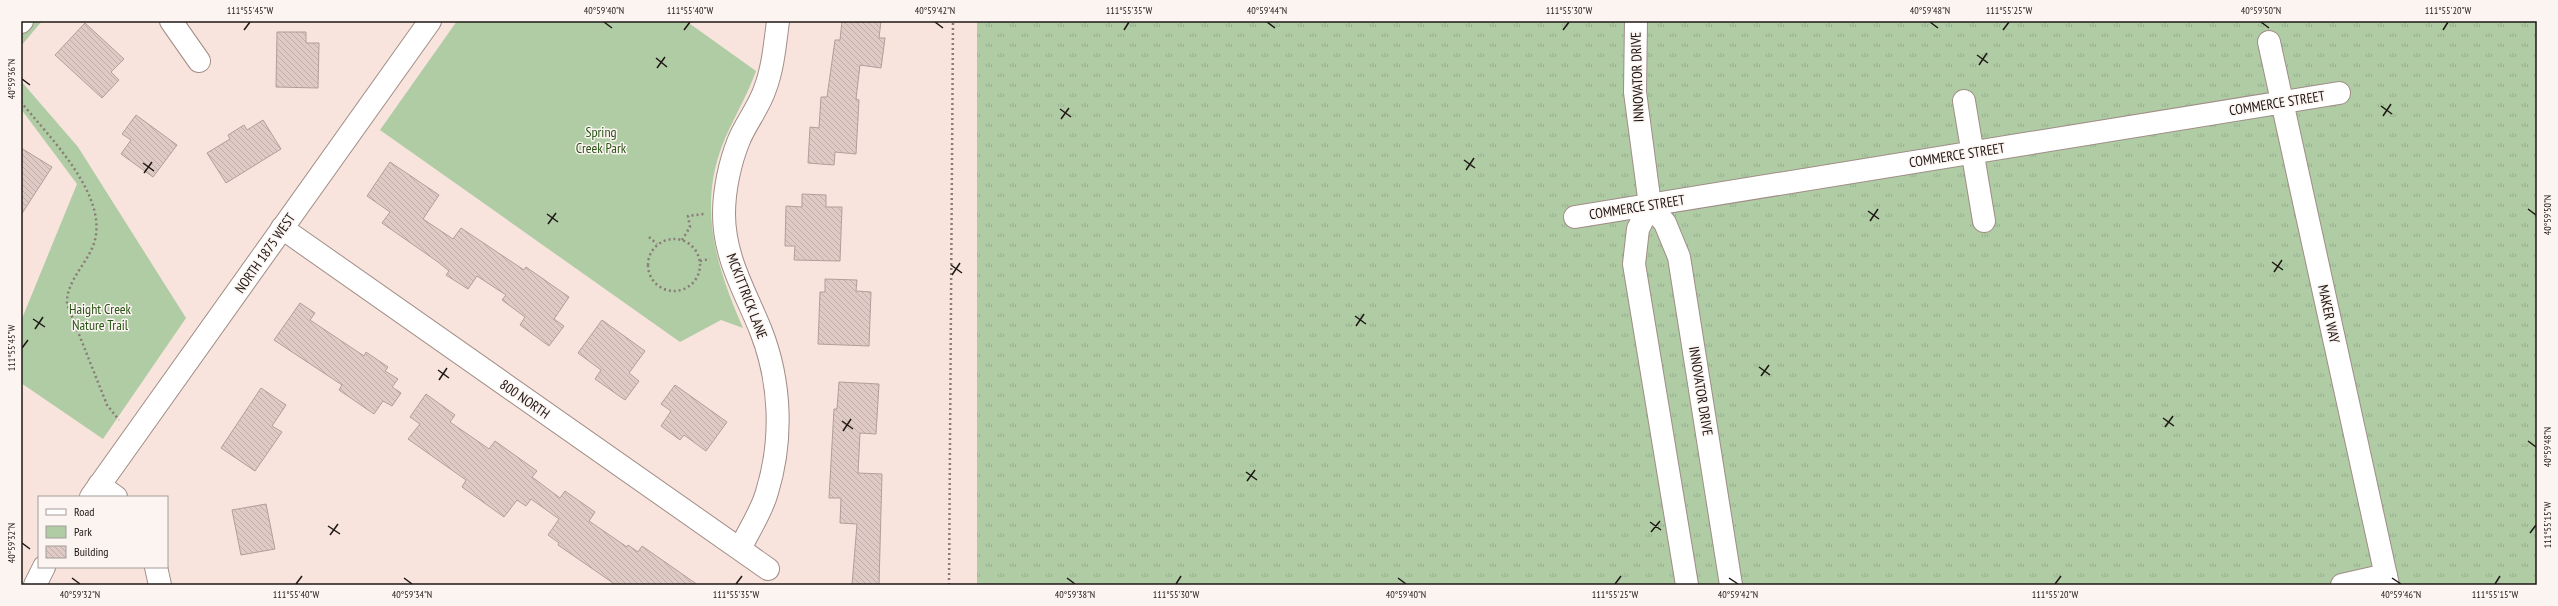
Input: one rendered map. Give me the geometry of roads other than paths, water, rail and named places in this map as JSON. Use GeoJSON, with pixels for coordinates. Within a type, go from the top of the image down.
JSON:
{"type":"FeatureCollection","features":[{"type":"Feature","properties":{"kind":"street"},"geometry":{"type":"LineString","coordinates":[[171,21],[199,61]]}},
{"type":"Feature","properties":{"kind":"street","name":"NORTH 1875 WEST"},"geometry":{"type":"LineString","coordinates":[[102,493],[282,228],[430,21]]}},
{"type":"Feature","properties":{"kind":"street","name":"MCKITTRICK LANE"},"geometry":{"type":"LineString","coordinates":[[740,549],[767,493],[777,450],[778,415],[774,375],[762,332],[741,290],[729,252],[724,214],[728,178],[739,140],[765,90],[778,21]]}},
{"type":"Feature","properties":{"kind":"street","name":"INNOVATOR DRIVE"},"geometry":{"type":"LineString","coordinates":[[1636,21],[1635,92],[1650,205],[1668,228],[1679,256],[1732,585]]}},
{"type":"Feature","properties":{"kind":"street","name":"MAKER WAY"},"geometry":{"type":"LineString","coordinates":[[2269,42],[2387,580]]}},
{"type":"Feature","properties":{"kind":"street","name":"COMMERCE STREET"},"geometry":{"type":"LineString","coordinates":[[1575,218],[2339,92]]}},
{"type":"Feature","properties":{"kind":"street"},"geometry":{"type":"LineString","coordinates":[[1964,101],[1984,221]]}},
{"type":"Feature","properties":{"kind":"street"},"geometry":{"type":"LineString","coordinates":[[1650,205],[1638,229],[1634,264],[1687,585]]}},
{"type":"Feature","properties":{"kind":"street","name":"800 NORTH"},"geometry":{"type":"LineString","coordinates":[[282,228],[768,569]]}},
{"type":"Feature","properties":{"kind":"street"},"geometry":{"type":"LineString","coordinates":[[35,585],[44,568]]}},
{"type":"Feature","properties":{"kind":"street"},"geometry":{"type":"LineString","coordinates":[[156,568],[160,585]]}},
{"type":"Feature","properties":{"kind":"street"},"geometry":{"type":"LineString","coordinates":[[2342,585],[2387,580]]}},
{"type":"Feature","properties":{"kind":"park label","name":"Spring Creek Park"},"geometry":{"type":"Point","coordinates":[601,140]}},
{"type":"Feature","properties":{"kind":"park label","name":"Haight Creek Nature Trail"},"geometry":{"type":"Point","coordinates":[100,318]}}]}
